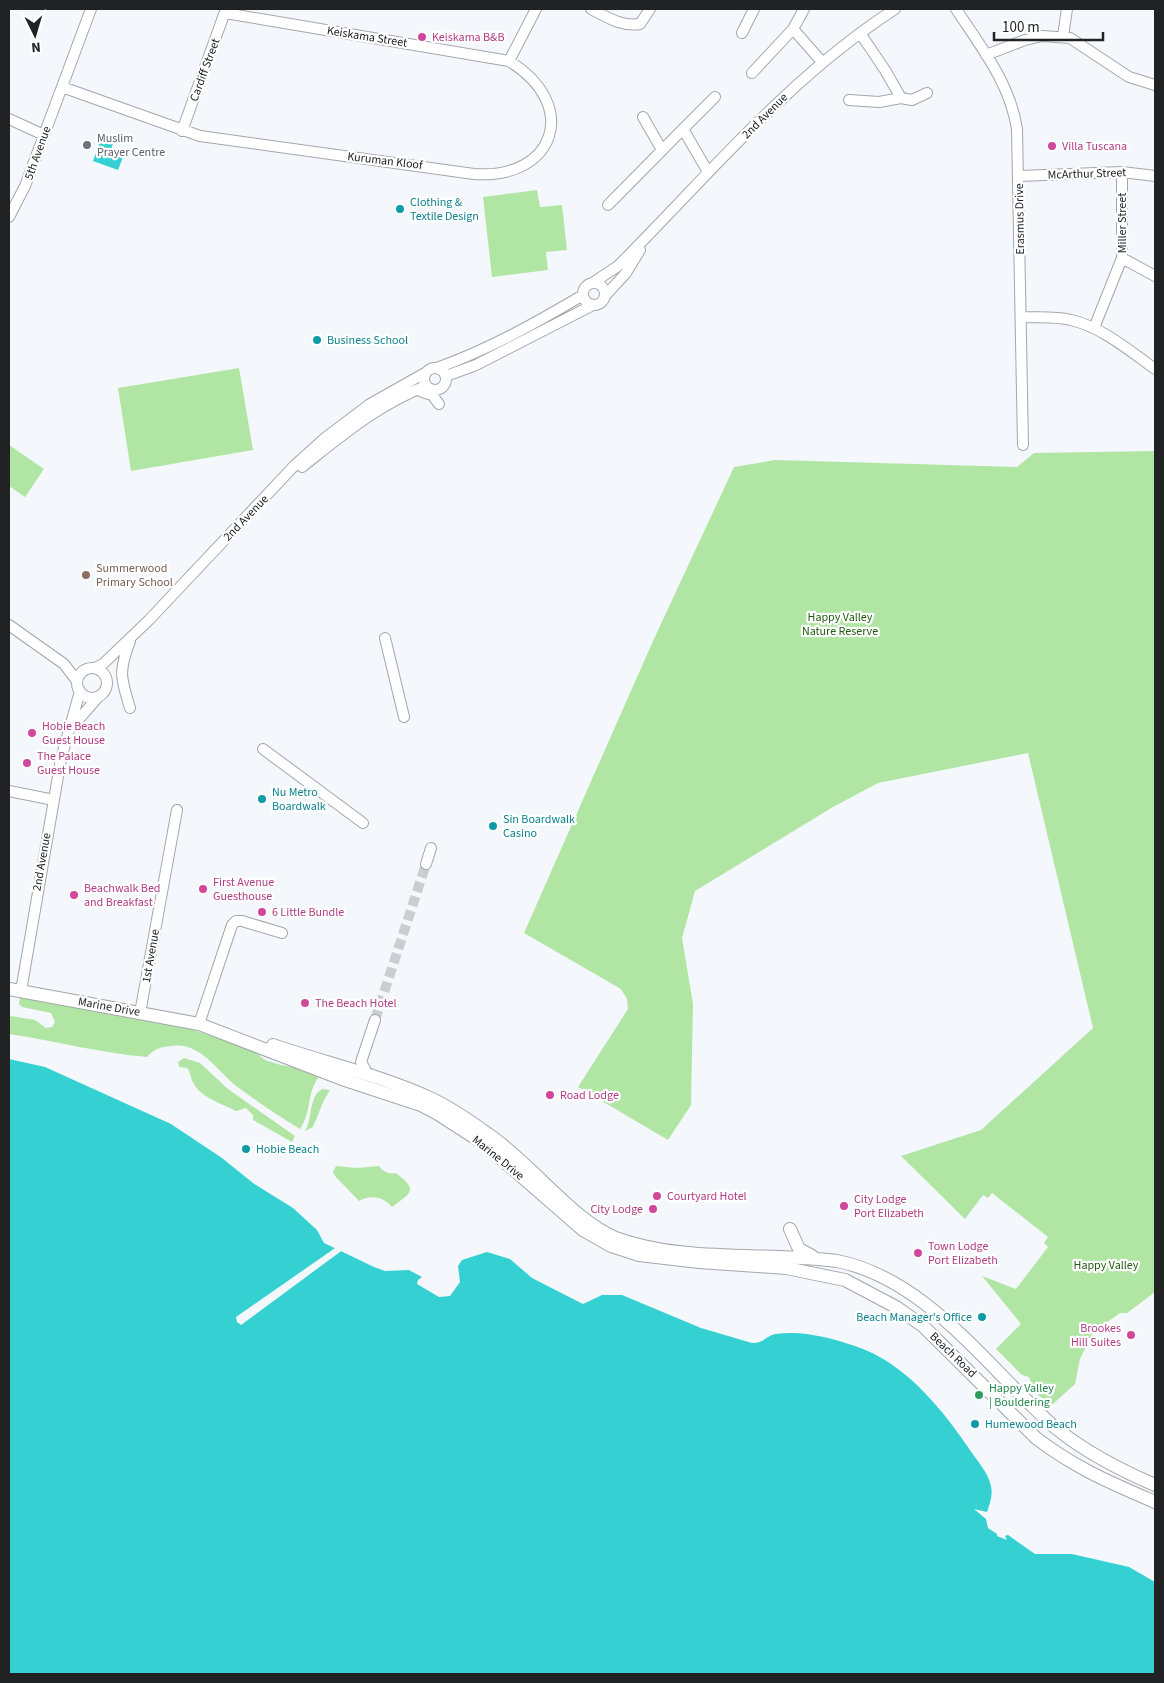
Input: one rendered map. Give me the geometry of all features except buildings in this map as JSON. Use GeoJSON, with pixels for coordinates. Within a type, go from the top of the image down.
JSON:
{"type":"FeatureCollection","features":[{"type":"Feature","properties":{"kind":"main road","name":"Marine Drive"},"geometry":{"type":"LineString","coordinates":[[15,990],[232,1031],[363,1073],[432,1098],[489,1134],[526,1164],[586,1220],[614,1237],[666,1249],[786,1262]]}},
{"type":"Feature","properties":{"kind":"main road","name":"Marine Drive"},"geometry":{"type":"LineString","coordinates":[[204,1025],[230,1037],[322,1072],[431,1110],[483,1143],[574,1224],[612,1246],[638,1255],[665,1258],[786,1262]]}},
{"type":"Feature","properties":{"kind":"main road"},"geometry":{"type":"LineString","coordinates":[[790,1229],[799,1249],[818,1259]]}},
{"type":"Feature","properties":{"kind":"main road","name":"Beach Road"},"geometry":{"type":"LineString","coordinates":[[786,1262],[818,1259],[848,1263],[909,1293],[936,1311],[1057,1429],[1100,1459],[1155,1485]]}},
{"type":"Feature","properties":{"kind":"main road","name":"Beach Road"},"geometry":{"type":"LineString","coordinates":[[786,1262],[845,1280],[868,1290],[896,1306],[923,1326],[966,1366],[1036,1438],[1071,1463],[1113,1486],[1155,1502]]}},
{"type":"Feature","properties":{"kind":"street","name":"5th Avenue"},"geometry":{"type":"LineString","coordinates":[[9,217],[25,186],[91,9]]}},
{"type":"Feature","properties":{"kind":"street"},"geometry":{"type":"LineString","coordinates":[[509,61],[536,9]]}},
{"type":"Feature","properties":{"kind":"street"},"geometry":{"type":"LineString","coordinates":[[591,9],[625,25],[631,25],[640,24],[650,9]]}},
{"type":"Feature","properties":{"kind":"street"},"geometry":{"type":"LineString","coordinates":[[742,33],[754,9]]}},
{"type":"Feature","properties":{"kind":"street"},"geometry":{"type":"LineString","coordinates":[[752,73],[793,29],[804,9]]}},
{"type":"Feature","properties":{"kind":"street","name":"2nd Avenue"},"geometry":{"type":"LineString","coordinates":[[90,669],[128,641],[284,479],[370,404],[430,369],[467,357],[538,323],[583,295],[586,286],[618,266],[708,172],[822,62],[895,9]]}},
{"type":"Feature","properties":{"kind":"street","name":"Erasmus Drive"},"geometry":{"type":"LineString","coordinates":[[956,9],[986,55],[1011,100],[1017,129],[1023,445]]}},
{"type":"Feature","properties":{"kind":"street"},"geometry":{"type":"LineString","coordinates":[[1063,36],[1067,9]]}},
{"type":"Feature","properties":{"kind":"street","name":"Keiskama Street"},"geometry":{"type":"LineString","coordinates":[[226,11],[509,61]]}},
{"type":"Feature","properties":{"kind":"street","name":"Cardiff Street"},"geometry":{"type":"LineString","coordinates":[[182,131],[226,11]]}},
{"type":"Feature","properties":{"kind":"street"},"geometry":{"type":"LineString","coordinates":[[793,29],[822,62]]}},
{"type":"Feature","properties":{"kind":"street"},"geometry":{"type":"LineString","coordinates":[[860,33],[901,98]]}},
{"type":"Feature","properties":{"kind":"street"},"geometry":{"type":"LineString","coordinates":[[986,55],[1025,40],[1042,36],[1063,36],[1082,45],[1129,77],[1155,85]]}},
{"type":"Feature","properties":{"kind":"street","name":"Kuruman Kloof"},"geometry":{"type":"LineString","coordinates":[[62,87],[200,136],[474,174],[506,173],[529,162],[540,150],[547,141],[552,118],[546,95],[540,86],[509,61]]}},
{"type":"Feature","properties":{"kind":"street"},"geometry":{"type":"LineString","coordinates":[[849,100],[879,102],[901,98],[912,100],[927,93]]}},
{"type":"Feature","properties":{"kind":"street"},"geometry":{"type":"LineString","coordinates":[[608,205],[715,97]]}},
{"type":"Feature","properties":{"kind":"street"},"geometry":{"type":"LineString","coordinates":[[643,117],[662,150]]}},
{"type":"Feature","properties":{"kind":"street"},"geometry":{"type":"LineString","coordinates":[[9,119],[44,135]]}},
{"type":"Feature","properties":{"kind":"street"},"geometry":{"type":"LineString","coordinates":[[683,129],[708,172]]}},
{"type":"Feature","properties":{"kind":"street","name":"McArthur Street"},"geometry":{"type":"LineString","coordinates":[[1019,176],[1122,172],[1155,176]]}},
{"type":"Feature","properties":{"kind":"street","name":"Miller Street"},"geometry":{"type":"LineString","coordinates":[[1094,328],[1122,258],[1122,172]]}},
{"type":"Feature","properties":{"kind":"street","name":"2nd Avenue"},"geometry":{"type":"LineString","coordinates":[[338,432],[395,400],[426,386],[434,390],[441,389],[446,384],[446,376],[476,364],[600,303],[626,273],[648,236]]}},
{"type":"Feature","properties":{"kind":"street"},"geometry":{"type":"LineString","coordinates":[[1122,258],[1155,276]]}},
{"type":"Feature","properties":{"kind":"street"},"geometry":{"type":"LineString","coordinates":[[594,282],[602,286],[605,296]]}},
{"type":"Feature","properties":{"kind":"street"},"geometry":{"type":"LineString","coordinates":[[583,295],[585,300],[593,305]]}},
{"type":"Feature","properties":{"kind":"street"},"geometry":{"type":"LineString","coordinates":[[1020,318],[1070,320],[1094,328],[1155,369]]}},
{"type":"Feature","properties":{"kind":"street"},"geometry":{"type":"LineString","coordinates":[[437,368],[446,376]]}},
{"type":"Feature","properties":{"kind":"street"},"geometry":{"type":"LineString","coordinates":[[425,373],[426,386]]}},
{"type":"Feature","properties":{"kind":"street"},"geometry":{"type":"LineString","coordinates":[[395,400],[421,392],[432,395],[439,404]]}},
{"type":"Feature","properties":{"kind":"street"},"geometry":{"type":"LineString","coordinates":[[9,625],[64,664],[87,697],[100,695],[106,685],[105,676],[90,669],[64,664]]}},
{"type":"Feature","properties":{"kind":"street"},"geometry":{"type":"LineString","coordinates":[[385,638],[404,717]]}},
{"type":"Feature","properties":{"kind":"street"},"geometry":{"type":"LineString","coordinates":[[128,641],[121,667],[121,678],[130,708]]}},
{"type":"Feature","properties":{"kind":"street","name":"2nd Avenue"},"geometry":{"type":"LineString","coordinates":[[105,676],[128,641]]}},
{"type":"Feature","properties":{"kind":"street"},"geometry":{"type":"LineString","coordinates":[[78,686],[90,669]]}},
{"type":"Feature","properties":{"kind":"street","name":"2nd Avenue"},"geometry":{"type":"LineString","coordinates":[[15,990],[78,686]]}},
{"type":"Feature","properties":{"kind":"street","name":"2nd Avenue"},"geometry":{"type":"LineString","coordinates":[[67,734],[77,719],[100,695]]}},
{"type":"Feature","properties":{"kind":"street"},"geometry":{"type":"LineString","coordinates":[[263,749],[363,823]]}},
{"type":"Feature","properties":{"kind":"street"},"geometry":{"type":"LineString","coordinates":[[9,791],[54,800]]}},
{"type":"Feature","properties":{"kind":"street","name":"1st Avenue"},"geometry":{"type":"LineString","coordinates":[[140,1013],[177,810]]}},
{"type":"Feature","properties":{"kind":"street"},"geometry":{"type":"LineString","coordinates":[[426,864],[431,848]]}},
{"type":"Feature","properties":{"kind":"street"},"geometry":{"type":"LineString","coordinates":[[204,1025],[232,925],[236,921],[242,920],[282,933]]}},
{"type":"Feature","properties":{"kind":"street"},"geometry":{"type":"LineString","coordinates":[[363,1073],[364,1069],[361,1062],[376,1020]]}},
{"type":"Feature","properties":{"kind":"green space"},"geometry":{"type":"Polygon","coordinates":[[[537,190],[540,207],[562,205],[567,250],[546,252],[548,270],[492,277],[483,197],[537,190]]]}},
{"type":"Feature","properties":{"kind":"green space"},"geometry":{"type":"Polygon","coordinates":[[[239,368],[253,450],[131,471],[118,388],[239,368]]]}},
{"type":"Feature","properties":{"kind":"green space"},"geometry":{"type":"Polygon","coordinates":[[[9,445],[44,469],[25,497],[9,486],[9,445]]]}},
{"type":"Feature","properties":{"kind":"green space","name":"Happy Valley Nature Reserve"},"geometry":{"type":"Polygon","coordinates":[[[1155,451],[1155,1292],[1127,1313],[1120,1313],[1093,1332],[1080,1359],[1075,1384],[1053,1404],[1040,1396],[1033,1387],[1029,1377],[1022,1375],[996,1349],[1021,1324],[982,1276],[1016,1289],[1048,1247],[1044,1243],[1048,1237],[992,1193],[988,1198],[983,1195],[965,1219],[901,1156],[981,1130],[1093,1028],[1028,753],[878,783],[833,807],[695,891],[682,938],[693,1004],[691,1105],[668,1140],[578,1087],[628,1009],[627,999],[621,989],[524,933],[653,641],[734,467],[775,460],[1017,467],[1034,453],[1155,451]]]}},
{"type":"Feature","properties":{"kind":"green space"},"geometry":{"type":"Polygon","coordinates":[[[20,996],[187,1028],[251,1049],[265,1060],[322,1073],[313,1087],[307,1115],[300,1129],[239,1088],[200,1053],[191,1048],[182,1046],[164,1047],[155,1050],[147,1057],[112,1053],[9,1034],[9,1018],[11,1016],[35,1020],[46,1028],[52,1027],[55,1022],[51,1013],[22,1007],[19,1004],[20,996]]]}},
{"type":"Feature","properties":{"kind":"green space"},"geometry":{"type":"Polygon","coordinates":[[[184,1058],[200,1063],[228,1089],[295,1136],[292,1142],[253,1120],[253,1115],[246,1108],[236,1111],[200,1092],[187,1068],[179,1067],[178,1062],[184,1058]]]}},
{"type":"Feature","properties":{"kind":"green space"},"geometry":{"type":"Polygon","coordinates":[[[322,1089],[330,1090],[313,1127],[305,1131],[315,1097],[322,1089]]]}},
{"type":"Feature","properties":{"kind":"green space"},"geometry":{"type":"Polygon","coordinates":[[[336,1166],[357,1168],[379,1166],[386,1172],[396,1173],[407,1183],[410,1191],[392,1207],[380,1199],[372,1197],[359,1201],[334,1175],[333,1172],[336,1166]]]}},
{"type":"Feature","properties":{"kind":"water"},"geometry":{"type":"Polygon","coordinates":[[[101,139],[113,143],[110,153],[123,157],[118,170],[93,161],[101,139]]]}},
{"type":"Feature","properties":{"kind":"water"},"geometry":{"type":"Polygon","coordinates":[[[9,1059],[45,1067],[171,1124],[222,1158],[253,1183],[293,1208],[317,1230],[324,1243],[385,1271],[409,1270],[422,1277],[418,1280],[417,1284],[439,1297],[450,1296],[460,1282],[458,1266],[462,1260],[487,1252],[510,1259],[532,1278],[583,1304],[602,1295],[622,1295],[701,1328],[752,1343],[759,1342],[776,1334],[796,1333],[836,1340],[873,1353],[907,1376],[922,1390],[949,1421],[983,1468],[991,1486],[991,1499],[987,1512],[974,1509],[986,1519],[988,1528],[997,1536],[1007,1540],[1005,1536],[1008,1535],[1035,1554],[1072,1554],[1129,1567],[1155,1582],[1155,1674],[9,1674],[9,1059]]]}},
{"type":"Feature","properties":{"kind":"pier"},"geometry":{"type":"Polygon","coordinates":[[[338,1246],[344,1249],[241,1325],[237,1322],[236,1317],[338,1246]]]}},
{"type":"Feature","properties":{"kind":"tunnel"},"geometry":{"type":"LineString","coordinates":[[375,1020],[426,864]]}},
{"type":"Feature","properties":{"kind":"place","name":"Keiskama B&B"},"geometry":{"type":"Point","coordinates":[422,37]}},
{"type":"Feature","properties":{"kind":"place","name":"Muslim Prayer Centre"},"geometry":{"type":"Point","coordinates":[87,145]}},
{"type":"Feature","properties":{"kind":"place","name":"Villa Tuscana"},"geometry":{"type":"Point","coordinates":[1052,146]}},
{"type":"Feature","properties":{"kind":"place","name":"Clothing & Textile Design"},"geometry":{"type":"Point","coordinates":[400,209]}},
{"type":"Feature","properties":{"kind":"place","name":"Business School"},"geometry":{"type":"Point","coordinates":[317,340]}},
{"type":"Feature","properties":{"kind":"place","name":"Summerwood Primary School"},"geometry":{"type":"Point","coordinates":[86,575]}},
{"type":"Feature","properties":{"kind":"place","name":"Hobie Beach Guest House"},"geometry":{"type":"Point","coordinates":[32,733]}},
{"type":"Feature","properties":{"kind":"place","name":"The Palace Guest House"},"geometry":{"type":"Point","coordinates":[27,763]}},
{"type":"Feature","properties":{"kind":"place","name":"Nu Metro Boardwalk"},"geometry":{"type":"Point","coordinates":[262,799]}},
{"type":"Feature","properties":{"kind":"place","name":"Sin Boardwalk Casino"},"geometry":{"type":"Point","coordinates":[493,826]}},
{"type":"Feature","properties":{"kind":"place","name":"First Avenue Guesthouse"},"geometry":{"type":"Point","coordinates":[203,889]}},
{"type":"Feature","properties":{"kind":"place","name":"Beachwalk Bed and Breakfast"},"geometry":{"type":"Point","coordinates":[74,895]}},
{"type":"Feature","properties":{"kind":"place","name":"6 Little Bundle"},"geometry":{"type":"Point","coordinates":[262,912]}},
{"type":"Feature","properties":{"kind":"place","name":"The Beach Hotel"},"geometry":{"type":"Point","coordinates":[305,1003]}},
{"type":"Feature","properties":{"kind":"place","name":"Road Lodge"},"geometry":{"type":"Point","coordinates":[550,1095]}},
{"type":"Feature","properties":{"kind":"place","name":"Hobie Beach"},"geometry":{"type":"Point","coordinates":[246,1149]}},
{"type":"Feature","properties":{"kind":"place","name":"Courtyard Hotel"},"geometry":{"type":"Point","coordinates":[657,1196]}},
{"type":"Feature","properties":{"kind":"place","name":"City Lodge Port Elizabeth"},"geometry":{"type":"Point","coordinates":[844,1206]}},
{"type":"Feature","properties":{"kind":"place","name":"City Lodge"},"geometry":{"type":"Point","coordinates":[653,1209]}},
{"type":"Feature","properties":{"kind":"place","name":"Town Lodge Port Elizabeth"},"geometry":{"type":"Point","coordinates":[918,1253]}},
{"type":"Feature","properties":{"kind":"place","name":"Beach Manager's Office"},"geometry":{"type":"Point","coordinates":[982,1317]}},
{"type":"Feature","properties":{"kind":"place","name":"Brookes Hill Suites"},"geometry":{"type":"Point","coordinates":[1131,1335]}},
{"type":"Feature","properties":{"kind":"place","name":"Happy Valley | Bouldering"},"geometry":{"type":"Point","coordinates":[979,1395]}},
{"type":"Feature","properties":{"kind":"place","name":"Humewood Beach"},"geometry":{"type":"Point","coordinates":[975,1424]}},
{"type":"Feature","properties":{"kind":"park label","name":"Happy Valley"},"geometry":{"type":"Point","coordinates":[1106,1265]}}]}
